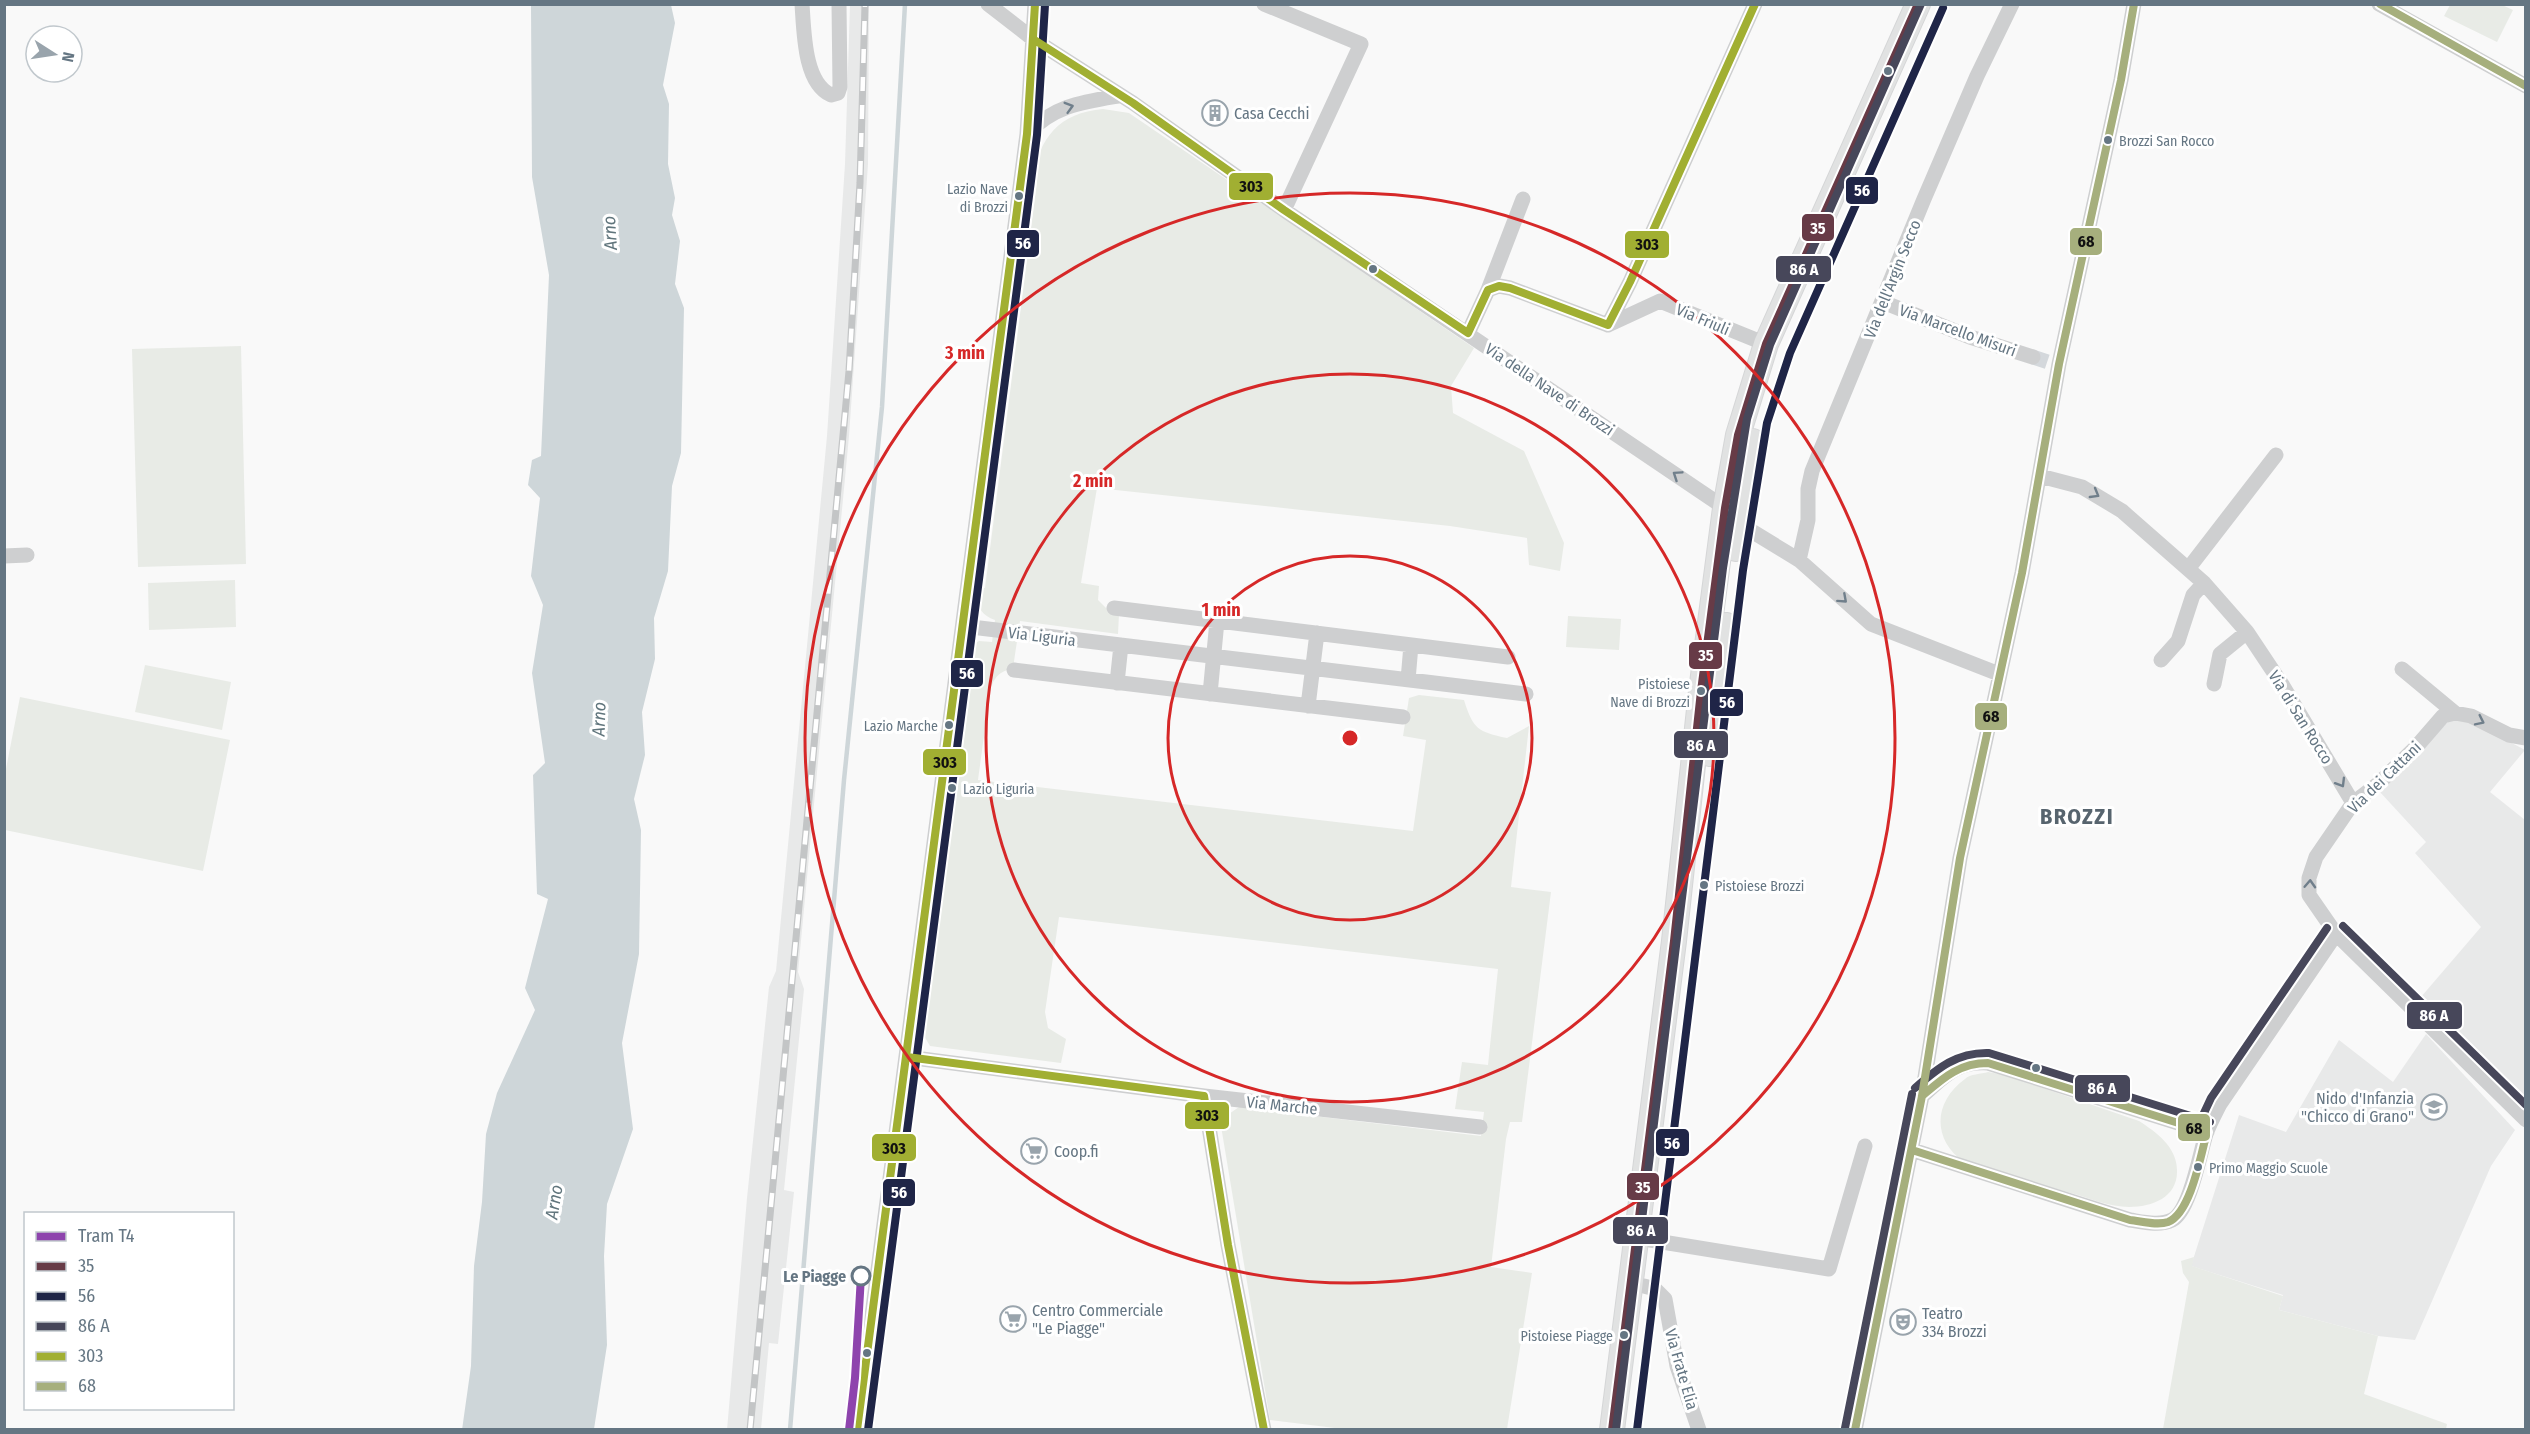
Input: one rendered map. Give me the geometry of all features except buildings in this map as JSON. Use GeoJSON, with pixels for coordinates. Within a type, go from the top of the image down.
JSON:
{"type":"FeatureCollection","features":[{"type":"Feature","properties":{"kind":"main road"},"geometry":{"type":"LineString","coordinates":[[1626,1430],[1650,1240],[1742,418],[1766,344],[1918,4]]}},
{"type":"Feature","properties":{"kind":"main road"},"geometry":{"type":"LineString","coordinates":[[1612,1430],[1672,953],[1701,691],[1732,516],[1757,422],[1780,349],[1933,4]]}},
{"type":"Feature","properties":{"kind":"street"},"geometry":{"type":"LineString","coordinates":[[802,4],[812,76],[821,90],[831,95],[838,93],[840,87],[839,4]]}},
{"type":"Feature","properties":{"kind":"street","name":"Via della Nave di Brozzi"},"geometry":{"type":"LineString","coordinates":[[988,4],[1033,39],[1118,96],[1133,103],[1284,210],[1799,560],[1871,624],[1999,674]]}},
{"type":"Feature","properties":{"kind":"street"},"geometry":{"type":"LineString","coordinates":[[857,1430],[1027,134],[1035,4]]}},
{"type":"Feature","properties":{"kind":"street"},"geometry":{"type":"LineString","coordinates":[[1264,4],[1360,44],[1284,210]]}},
{"type":"Feature","properties":{"kind":"street"},"geometry":{"type":"LineString","coordinates":[[1488,290],[1499,286],[1510,288],[1608,326],[1755,4]]}},
{"type":"Feature","properties":{"kind":"street","name":"Via dell'Argin Secco"},"geometry":{"type":"LineString","coordinates":[[1799,560],[1809,520],[1808,489],[1812,471],[1977,76],[2012,4]]}},
{"type":"Feature","properties":{"kind":"street"},"geometry":{"type":"LineString","coordinates":[[1855,1430],[1922,1096],[1960,858],[2022,573],[2040,476],[2054,363],[2116,100],[2134,4]]}},
{"type":"Feature","properties":{"kind":"street"},"geometry":{"type":"LineString","coordinates":[[2379,4],[2526,86]]}},
{"type":"Feature","properties":{"kind":"street"},"geometry":{"type":"LineString","coordinates":[[1027,134],[1047,115],[1058,110],[1118,96]]}},
{"type":"Feature","properties":{"kind":"street"},"geometry":{"type":"LineString","coordinates":[[1468,333],[1488,290],[1522,200]]}},
{"type":"Feature","properties":{"kind":"street","name":"Via Friuli"},"geometry":{"type":"LineString","coordinates":[[1608,326],[1660,301],[1766,344]]}},
{"type":"Feature","properties":{"kind":"street","name":"Via Marcello Misuri"},"geometry":{"type":"LineString","coordinates":[[1883,302],[1970,337],[2033,357]]}},
{"type":"Feature","properties":{"kind":"street"},"geometry":{"type":"LineString","coordinates":[[2188,569],[2276,455]]}},
{"type":"Feature","properties":{"kind":"street","name":"Via di San Rocco"},"geometry":{"type":"LineString","coordinates":[[2040,476],[2075,484],[2093,492],[2122,511],[2204,583],[2247,632],[2283,686],[2354,803]]}},
{"type":"Feature","properties":{"kind":"street"},"geometry":{"type":"LineString","coordinates":[[4,556],[27,555]]}},
{"type":"Feature","properties":{"kind":"street"},"geometry":{"type":"LineString","coordinates":[[2161,660],[2178,641],[2193,595],[2204,583]]}},
{"type":"Feature","properties":{"kind":"street"},"geometry":{"type":"LineString","coordinates":[[1114,608],[1508,657]]}},
{"type":"Feature","properties":{"kind":"street"},"geometry":{"type":"LineString","coordinates":[[1210,694],[1217,621]]}},
{"type":"Feature","properties":{"kind":"street","name":"Via Liguria"},"geometry":{"type":"LineString","coordinates":[[963,626],[1526,694]]}},
{"type":"Feature","properties":{"kind":"street"},"geometry":{"type":"LineString","coordinates":[[2214,684],[2220,654],[2247,632]]}},
{"type":"Feature","properties":{"kind":"street"},"geometry":{"type":"LineString","coordinates":[[1308,706],[1317,633]]}},
{"type":"Feature","properties":{"kind":"street"},"geometry":{"type":"LineString","coordinates":[[1117,683],[1121,645]]}},
{"type":"Feature","properties":{"kind":"street"},"geometry":{"type":"LineString","coordinates":[[1408,680],[1411,645]]}},
{"type":"Feature","properties":{"kind":"street"},"geometry":{"type":"LineString","coordinates":[[2402,669],[2455,713],[2471,716],[2524,740]]}},
{"type":"Feature","properties":{"kind":"street"},"geometry":{"type":"LineString","coordinates":[[1014,670],[1403,717]]}},
{"type":"Feature","properties":{"kind":"street","name":"Via dei Cattani"},"geometry":{"type":"LineString","coordinates":[[2455,713],[2443,716],[2417,746],[2378,784],[2354,803],[2316,857],[2308,878],[2309,895],[2336,934],[2526,1120]]}},
{"type":"Feature","properties":{"kind":"street"},"geometry":{"type":"LineString","coordinates":[[1912,1150],[2130,1220],[2161,1223],[2176,1218],[2183,1207],[2207,1132],[2220,1104],[2336,934]]}},
{"type":"Feature","properties":{"kind":"street","name":"Via Marche"},"geometry":{"type":"LineString","coordinates":[[907,1056],[1204,1096],[1480,1127]]}},
{"type":"Feature","properties":{"kind":"street"},"geometry":{"type":"LineString","coordinates":[[1922,1096],[1957,1068],[1970,1063],[1988,1063],[2207,1132]]}},
{"type":"Feature","properties":{"kind":"street"},"geometry":{"type":"LineString","coordinates":[[1204,1096],[1228,1245],[1264,1430]]}},
{"type":"Feature","properties":{"kind":"street"},"geometry":{"type":"LineString","coordinates":[[1650,1240],[1829,1269],[1865,1146]]}},
{"type":"Feature","properties":{"kind":"street","name":"Via Frate Elia"},"geometry":{"type":"LineString","coordinates":[[1644,1286],[1655,1289],[1665,1299],[1677,1366],[1699,1430]]}},
{"type":"Feature","properties":{"kind":"shaded area"},"geometry":{"type":"Polygon","coordinates":[[[850,5],[869,5],[868,164],[849,436],[798,972],[804,989],[784,1190],[794,1192],[778,1344],[769,1343],[761,1429],[727,1430],[747,1198],[769,987],[776,971],[827,436],[845,164],[850,5]]]}},
{"type":"Feature","properties":{"kind":"shaded area"},"geometry":{"type":"Polygon","coordinates":[[[2450,5],[2502,5],[2513,10],[2497,42],[2444,16],[2450,5]]]}},
{"type":"Feature","properties":{"kind":"shaded area"},"geometry":{"type":"Polygon","coordinates":[[[1103,109],[1129,113],[1474,348],[1451,386],[1453,413],[1524,451],[1564,543],[1560,571],[1529,565],[1527,538],[1450,526],[1097,488],[1081,583],[1099,586],[1098,600],[1106,608],[1119,614],[1118,634],[1020,621],[1013,668],[998,676],[990,691],[978,780],[1413,831],[1426,740],[1403,736],[1409,698],[1419,695],[1464,700],[1470,717],[1478,728],[1497,736],[1507,738],[1529,726],[1511,887],[1551,892],[1522,1122],[1510,1122],[1506,1139],[1491,1267],[1532,1273],[1507,1429],[1351,1430],[1270,1420],[1221,1126],[1226,1116],[1239,1107],[1481,1136],[1484,1112],[1455,1109],[1462,1062],[1488,1065],[1498,969],[1059,917],[1045,1012],[1048,1028],[1066,1039],[1061,1063],[930,1046],[923,1034],[970,695],[962,694],[970,646],[979,641],[992,642],[995,620],[982,611],[978,603],[978,593],[979,587],[985,588],[1037,182],[1032,179],[1040,151],[1054,130],[1074,116],[1103,109]]]}},
{"type":"Feature","properties":{"kind":"shaded area"},"geometry":{"type":"Polygon","coordinates":[[[241,346],[246,564],[138,567],[132,349],[241,346]]]}},
{"type":"Feature","properties":{"kind":"shaded area"},"geometry":{"type":"Polygon","coordinates":[[[235,580],[236,627],[149,630],[148,583],[235,580]]]}},
{"type":"Feature","properties":{"kind":"shaded area"},"geometry":{"type":"Polygon","coordinates":[[[1568,616],[1621,619],[1619,650],[1566,647],[1568,616]]]}},
{"type":"Feature","properties":{"kind":"shaded area"},"geometry":{"type":"Polygon","coordinates":[[[145,665],[231,682],[222,730],[135,712],[145,665]]]}},
{"type":"Feature","properties":{"kind":"shaded area"},"geometry":{"type":"Polygon","coordinates":[[[20,697],[230,740],[203,871],[5,830],[5,774],[20,697]]]}},
{"type":"Feature","properties":{"kind":"shaded area"},"geometry":{"type":"Polygon","coordinates":[[[2465,718],[2525,750],[2490,792],[2525,820],[2525,1128],[2409,1011],[2481,927],[2415,853],[2426,842],[2379,791],[2451,719],[2465,718]]]}},
{"type":"Feature","properties":{"kind":"shaded area"},"geometry":{"type":"Polygon","coordinates":[[[2426,1034],[2515,1130],[2491,1166],[2415,1340],[2378,1336],[2279,1310],[2283,1295],[2191,1266],[2239,1115],[2286,1132],[2339,1040],[2393,1082],[2426,1034]]]}},
{"type":"Feature","properties":{"kind":"shaded area"},"geometry":{"type":"Polygon","coordinates":[[[1988,1072],[2005,1075],[2139,1121],[2158,1135],[2173,1154],[2177,1170],[2176,1179],[2169,1194],[2155,1202],[2138,1207],[2114,1206],[1964,1162],[1946,1143],[1940,1121],[1942,1110],[1954,1088],[1967,1077],[1988,1072]]]}},
{"type":"Feature","properties":{"kind":"shaded area"},"geometry":{"type":"Polygon","coordinates":[[[2194,1257],[2192,1266],[2283,1296],[2279,1310],[2378,1336],[2364,1394],[2447,1424],[2446,1429],[2163,1429],[2189,1282],[2183,1273],[2181,1261],[2194,1257]]]}},
{"type":"Feature","properties":{"kind":"water","name":"Arno"},"geometry":{"type":"Polygon","coordinates":[[[531,5],[671,5],[675,23],[663,85],[669,104],[668,164],[675,198],[672,215],[680,241],[675,284],[684,308],[681,453],[672,486],[668,571],[654,618],[655,659],[642,712],[645,755],[634,799],[641,830],[639,954],[622,1043],[633,1129],[607,1204],[604,1256],[607,1345],[594,1429],[462,1430],[471,1366],[474,1266],[482,1202],[486,1134],[497,1093],[535,1010],[525,988],[548,899],[537,894],[533,775],[545,763],[532,673],[543,605],[531,576],[540,498],[528,485],[532,460],[541,456],[549,275],[532,177],[531,5]]]}},
{"type":"Feature","properties":{"kind":"waterway"},"geometry":{"type":"LineString","coordinates":[[790,1430],[844,780],[882,407],[905,4]]}},
{"type":"Feature","properties":{"kind":"tunnel"},"geometry":{"type":"LineString","coordinates":[[2033,357],[2048,362]]}},
{"type":"Feature","properties":{"kind":"railway"},"geometry":{"type":"LineString","coordinates":[[750,1430],[849,371],[860,183],[865,4]]}},
{"type":"Feature","properties":{"kind":"tram line","name":"T4"},"geometry":{"type":"LineString","coordinates":[[849,1430],[855,1378],[861,1276]]}},
{"type":"Feature","properties":{"kind":"transit line","name":"303"},"geometry":{"type":"LineString","coordinates":[[857,1430],[1027,134],[1035,4]]}},
{"type":"Feature","properties":{"kind":"transit line","name":"303"},"geometry":{"type":"LineString","coordinates":[[1033,39],[1133,103],[1284,210],[1468,333],[1488,290],[1499,286],[1510,288],[1608,325],[1630,282],[1755,4]]}},
{"type":"Feature","properties":{"kind":"transit line","name":"35"},"geometry":{"type":"LineString","coordinates":[[1612,1430],[1674,941],[1701,691],[1725,508],[1738,435],[1766,344],[1918,4]]}},
{"type":"Feature","properties":{"kind":"transit line"},"geometry":{"type":"LineString","coordinates":[[1616,1429],[1723,568],[1747,419],[1770,345],[1921,4]]}},
{"type":"Feature","properties":{"kind":"transit line","name":"68"},"geometry":{"type":"LineString","coordinates":[[1855,1430],[1922,1096],[1960,858],[2022,573],[2059,364],[2121,80],[2134,4]]}},
{"type":"Feature","properties":{"kind":"transit line","name":"68"},"geometry":{"type":"LineString","coordinates":[[2380,4],[2526,86]]}},
{"type":"Feature","properties":{"kind":"transit line","name":"56"},"geometry":{"type":"LineString","coordinates":[[868,1430],[1037,135],[1045,5]]}},
{"type":"Feature","properties":{"kind":"transit line","name":"56"},"geometry":{"type":"LineString","coordinates":[[1637,1430],[1743,570],[1767,423],[1790,353],[1943,8]]}},
{"type":"Feature","properties":{"kind":"transit line"},"geometry":{"type":"LineString","coordinates":[[2343,926],[2526,1105]]}},
{"type":"Feature","properties":{"kind":"transit line"},"geometry":{"type":"LineString","coordinates":[[2197,1128],[2211,1098],[2327,928]]}},
{"type":"Feature","properties":{"kind":"transit line"},"geometry":{"type":"LineString","coordinates":[[1915,1088],[1940,1068],[1958,1058],[1989,1053],[2210,1122]]}},
{"type":"Feature","properties":{"kind":"transit line","name":"303"},"geometry":{"type":"LineString","coordinates":[[907,1057],[1204,1096],[1228,1245],[1264,1430]]}},
{"type":"Feature","properties":{"kind":"transit line","name":"68"},"geometry":{"type":"LineString","coordinates":[[1912,1150],[2130,1220],[2159,1224],[2168,1222],[2183,1207],[2194,1182],[2207,1132],[1988,1063],[1960,1069],[1944,1078],[1922,1096]]}},
{"type":"Feature","properties":{"kind":"transit line"},"geometry":{"type":"LineString","coordinates":[[1845,1428],[1912,1094]]}},
{"type":"Feature","properties":{"kind":"place","name":"Casa Cecchi"},"geometry":{"type":"Point","coordinates":[1215,113]}},
{"type":"Feature","properties":{"kind":"place","name":"Brozzi San Rocco"},"geometry":{"type":"Point","coordinates":[2108,140]}},
{"type":"Feature","properties":{"kind":"place","name":"Lazio Nave di Brozzi"},"geometry":{"type":"Point","coordinates":[1019,196]}},
{"type":"Feature","properties":{"kind":"place","name":"Pistoiese Nave di Brozzi"},"geometry":{"type":"Point","coordinates":[1701,691]}},
{"type":"Feature","properties":{"kind":"place","name":"Lazio Marche"},"geometry":{"type":"Point","coordinates":[949,725]}},
{"type":"Feature","properties":{"kind":"place","name":"Lazio Liguria"},"geometry":{"type":"Point","coordinates":[952,788]}},
{"type":"Feature","properties":{"kind":"place","name":"Pistoiese Brozzi"},"geometry":{"type":"Point","coordinates":[1704,885]}},
{"type":"Feature","properties":{"kind":"place","name":"Nido d'Infanzia \"Chicco di Grano\""},"geometry":{"type":"Point","coordinates":[2434,1107]}},
{"type":"Feature","properties":{"kind":"place","name":"Coop.fi"},"geometry":{"type":"Point","coordinates":[1034,1151]}},
{"type":"Feature","properties":{"kind":"place","name":"Primo Maggio Scuole"},"geometry":{"type":"Point","coordinates":[2198,1167]}},
{"type":"Feature","properties":{"kind":"place","name":"Le Piagge"},"geometry":{"type":"Point","coordinates":[861,1276]}},
{"type":"Feature","properties":{"kind":"place","name":"Centro Commerciale \"Le Piagge\""},"geometry":{"type":"Point","coordinates":[1013,1319]}},
{"type":"Feature","properties":{"kind":"place","name":"Teatro 334 Brozzi"},"geometry":{"type":"Point","coordinates":[1903,1322]}},
{"type":"Feature","properties":{"kind":"place","name":"Pistoiese Piagge"},"geometry":{"type":"Point","coordinates":[1624,1335]}},
{"type":"Feature","properties":{"kind":"district","name":"BROZZI"},"geometry":{"type":"Point","coordinates":[2077,816]}}]}
